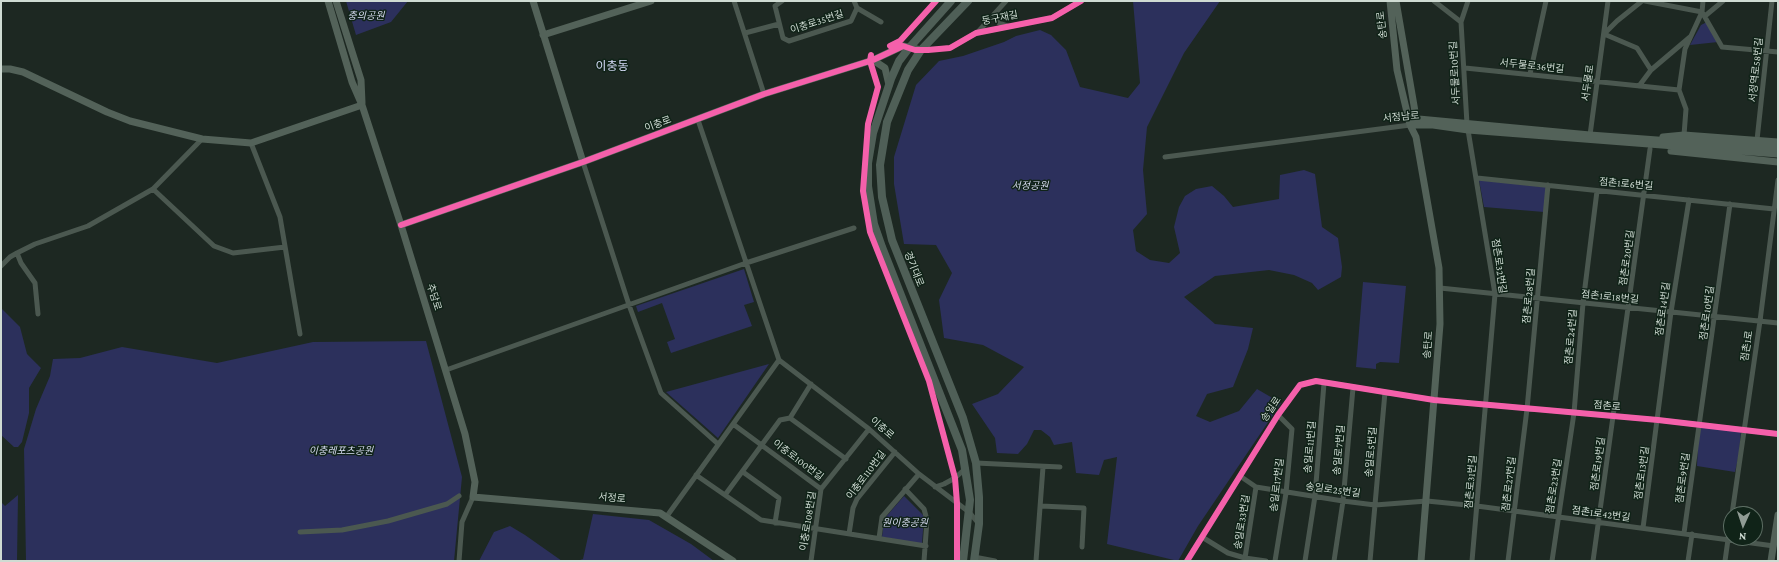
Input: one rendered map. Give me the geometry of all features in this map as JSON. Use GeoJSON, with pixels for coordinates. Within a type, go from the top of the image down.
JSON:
{"type":"FeatureCollection","features":[{"type":"Feature","properties":{"kind":"main road"},"geometry":{"type":"LineString","coordinates":[[951,1],[899,61],[889,85],[873,133],[868,163],[868,186],[871,208],[882,248],[955,430],[966,468],[970,500],[963,561]]}},
{"type":"Feature","properties":{"kind":"main road","name":"경기대로"},"geometry":{"type":"LineString","coordinates":[[968,1],[921,50],[908,70],[887,122],[880,166],[882,197],[892,240],[963,418],[976,463],[979,497],[979,524],[974,559]]}},
{"type":"Feature","properties":{"kind":"street","name":"추담로"},"geometry":{"type":"LineString","coordinates":[[328,1],[352,82],[362,105],[402,225],[465,434],[475,482],[473,497]]}},
{"type":"Feature","properties":{"kind":"street","name":"추담로"},"geometry":{"type":"LineString","coordinates":[[336,1],[361,80],[362,105]]}},
{"type":"Feature","properties":{"kind":"street"},"geometry":{"type":"LineString","coordinates":[[533,1],[629,305],[661,393],[718,444]]}},
{"type":"Feature","properties":{"kind":"street"},"geometry":{"type":"LineString","coordinates":[[543,35],[651,1]]}},
{"type":"Feature","properties":{"kind":"street"},"geometry":{"type":"LineString","coordinates":[[734,1],[764,94]]}},
{"type":"Feature","properties":{"kind":"street","name":"이충로35번길"},"geometry":{"type":"LineString","coordinates":[[782,1],[775,6],[783,38],[789,41],[851,21],[857,8],[854,1]]}},
{"type":"Feature","properties":{"kind":"street"},"geometry":{"type":"LineString","coordinates":[[976,33],[1006,1]]}},
{"type":"Feature","properties":{"kind":"street","name":"둥구재길"},"geometry":{"type":"LineString","coordinates":[[921,50],[950,48],[976,33],[1052,18],[1081,1]]}},
{"type":"Feature","properties":{"kind":"street"},"geometry":{"type":"LineString","coordinates":[[1390,1],[1395,1]]}},
{"type":"Feature","properties":{"kind":"street","name":"송탄로"},"geometry":{"type":"LineString","coordinates":[[1390,1],[1397,70],[1413,124]]}},
{"type":"Feature","properties":{"kind":"street","name":"송탄로"},"geometry":{"type":"LineString","coordinates":[[1395,1],[1413,124],[1439,268],[1440,288],[1427,501],[1421,561]]}},
{"type":"Feature","properties":{"kind":"street"},"geometry":{"type":"LineString","coordinates":[[1434,1],[1461,22]]}},
{"type":"Feature","properties":{"kind":"street","name":"서두물로10번길"},"geometry":{"type":"LineString","coordinates":[[1468,1],[1461,22],[1468,127]]}},
{"type":"Feature","properties":{"kind":"street"},"geometry":{"type":"LineString","coordinates":[[1530,74],[1546,1]]}},
{"type":"Feature","properties":{"kind":"street","name":"서두물로"},"geometry":{"type":"LineString","coordinates":[[1590,135],[1608,1]]}},
{"type":"Feature","properties":{"kind":"street"},"geometry":{"type":"LineString","coordinates":[[1642,1],[1617,21],[1604,34],[1637,48],[1651,70]]}},
{"type":"Feature","properties":{"kind":"street"},"geometry":{"type":"LineString","coordinates":[[1645,1],[1704,14]]}},
{"type":"Feature","properties":{"kind":"street"},"geometry":{"type":"LineString","coordinates":[[1703,1],[1704,14],[1722,47],[1778,52]]}},
{"type":"Feature","properties":{"kind":"street"},"geometry":{"type":"LineString","coordinates":[[1684,135],[1686,109],[1679,90],[1685,49],[1690,36],[1704,14],[1723,1]]}},
{"type":"Feature","properties":{"kind":"street","name":"서정역로58번길"},"geometry":{"type":"LineString","coordinates":[[1757,140],[1772,1]]}},
{"type":"Feature","properties":{"kind":"street"},"geometry":{"type":"LineString","coordinates":[[1000,6],[996,14],[996,19],[999,23],[1010,26]]}},
{"type":"Feature","properties":{"kind":"street"},"geometry":{"type":"LineString","coordinates":[[857,8],[881,22]]}},
{"type":"Feature","properties":{"kind":"street","name":"이충로35번길"},"geometry":{"type":"LineString","coordinates":[[745,33],[779,24]]}},
{"type":"Feature","properties":{"kind":"street"},"geometry":{"type":"LineString","coordinates":[[1639,86],[1651,70],[1690,36]]}},
{"type":"Feature","properties":{"kind":"street","name":"이충로"},"geometry":{"type":"LineString","coordinates":[[402,225],[583,162],[764,94],[873,60],[904,46],[921,50]]}},
{"type":"Feature","properties":{"kind":"street"},"geometry":{"type":"LineString","coordinates":[[873,60],[885,68],[889,85]]}},
{"type":"Feature","properties":{"kind":"street","name":"서두물로36번길"},"geometry":{"type":"LineString","coordinates":[[1464,68],[1679,90]]}},
{"type":"Feature","properties":{"kind":"street"},"geometry":{"type":"LineString","coordinates":[[1,69],[10,69],[23,72],[112,114],[202,139],[251,143],[362,105]]}},
{"type":"Feature","properties":{"kind":"street"},"geometry":{"type":"LineString","coordinates":[[667,516],[779,360],[698,120]]}},
{"type":"Feature","properties":{"kind":"street","name":"서정남로"},"geometry":{"type":"LineString","coordinates":[[1165,157],[1413,124],[1590,135],[1640,142]]}},
{"type":"Feature","properties":{"kind":"street","name":"서정남로"},"geometry":{"type":"LineString","coordinates":[[1468,127],[1640,142]]}},
{"type":"Feature","properties":{"kind":"street","name":"점촌로32번길"},"geometry":{"type":"LineString","coordinates":[[1468,127],[1495,294],[1487,405]]}},
{"type":"Feature","properties":{"kind":"street"},"geometry":{"type":"LineString","coordinates":[[1640,142],[1684,135],[1778,142]]}},
{"type":"Feature","properties":{"kind":"street"},"geometry":{"type":"LineString","coordinates":[[1,266],[10,257],[35,244],[88,226],[153,190],[202,139]]}},
{"type":"Feature","properties":{"kind":"street"},"geometry":{"type":"LineString","coordinates":[[1640,142],[1778,149]]}},
{"type":"Feature","properties":{"kind":"street"},"geometry":{"type":"LineString","coordinates":[[1640,142],[1650,149],[1778,162]]}},
{"type":"Feature","properties":{"kind":"street"},"geometry":{"type":"LineString","coordinates":[[1640,142],[1778,154]]}},
{"type":"Feature","properties":{"kind":"street"},"geometry":{"type":"LineString","coordinates":[[251,143],[280,217],[300,334]]}},
{"type":"Feature","properties":{"kind":"street","name":"점촌로20번길"},"geometry":{"type":"LineString","coordinates":[[1613,417],[1645,195],[1650,149]]}},
{"type":"Feature","properties":{"kind":"street","name":"점촌1로6번길"},"geometry":{"type":"LineString","coordinates":[[1477,178],[1774,209]]}},
{"type":"Feature","properties":{"kind":"street","name":"점촌1로"},"geometry":{"type":"LineString","coordinates":[[1733,506],[1760,321],[1778,180]]}},
{"type":"Feature","properties":{"kind":"street","name":"점촌로28번길"},"geometry":{"type":"LineString","coordinates":[[1527,408],[1548,185]]}},
{"type":"Feature","properties":{"kind":"street"},"geometry":{"type":"LineString","coordinates":[[153,190],[214,246],[233,254],[285,248]]}},
{"type":"Feature","properties":{"kind":"street","name":"점촌로24번길"},"geometry":{"type":"LineString","coordinates":[[1574,413],[1583,303],[1597,191]]}},
{"type":"Feature","properties":{"kind":"street","name":"점촌로14번길"},"geometry":{"type":"LineString","coordinates":[[1658,420],[1671,312],[1689,200]]}},
{"type":"Feature","properties":{"kind":"street","name":"점촌로10번길"},"geometry":{"type":"LineString","coordinates":[[1699,425],[1730,204]]}},
{"type":"Feature","properties":{"kind":"street"},"geometry":{"type":"LineString","coordinates":[[446,370],[746,263],[854,228]]}},
{"type":"Feature","properties":{"kind":"street"},"geometry":{"type":"LineString","coordinates":[[17,253],[21,263],[35,283],[38,314]]}},
{"type":"Feature","properties":{"kind":"street","name":"점촌1로18번길"},"geometry":{"type":"LineString","coordinates":[[1440,288],[1778,323]]}},
{"type":"Feature","properties":{"kind":"street","name":"이충로"},"geometry":{"type":"LineString","coordinates":[[779,360],[869,429],[919,474],[969,512],[979,524]]}},
{"type":"Feature","properties":{"kind":"street","name":"송일로"},"geometry":{"type":"LineString","coordinates":[[1187,561],[1278,415],[1300,385],[1316,381],[1434,400]]}},
{"type":"Feature","properties":{"kind":"street","name":"송일로11번길"},"geometry":{"type":"LineString","coordinates":[[1305,561],[1315,496],[1324,383]]}},
{"type":"Feature","properties":{"kind":"street","name":"이충로100번길"},"geometry":{"type":"LineString","coordinates":[[725,495],[780,420],[790,418],[811,384]]}},
{"type":"Feature","properties":{"kind":"street","name":"송일로7번길"},"geometry":{"type":"LineString","coordinates":[[1334,561],[1344,501],[1353,388]]}},
{"type":"Feature","properties":{"kind":"street","name":"송일로5번길"},"geometry":{"type":"LineString","coordinates":[[1370,561],[1386,392]]}},
{"type":"Feature","properties":{"kind":"street","name":"점촌로"},"geometry":{"type":"LineString","coordinates":[[1434,400],[1658,420],[1778,434]]}},
{"type":"Feature","properties":{"kind":"street","name":"점촌로31번길"},"geometry":{"type":"LineString","coordinates":[[1472,561],[1487,405]]}},
{"type":"Feature","properties":{"kind":"street","name":"점촌로27번길"},"geometry":{"type":"LineString","coordinates":[[1508,561],[1527,408]]}},
{"type":"Feature","properties":{"kind":"street","name":"점촌로23번길"},"geometry":{"type":"LineString","coordinates":[[1552,561],[1574,413]]}},
{"type":"Feature","properties":{"kind":"street","name":"송일로17번길"},"geometry":{"type":"LineString","coordinates":[[1275,561],[1286,493],[1292,429],[1278,415]]}},
{"type":"Feature","properties":{"kind":"street","name":"점촌로19번길"},"geometry":{"type":"LineString","coordinates":[[1593,561],[1613,417]]}},
{"type":"Feature","properties":{"kind":"street"},"geometry":{"type":"LineString","coordinates":[[790,418],[846,459]]}},
{"type":"Feature","properties":{"kind":"street","name":"점촌로13번길"},"geometry":{"type":"LineString","coordinates":[[1643,528],[1658,420]]}},
{"type":"Feature","properties":{"kind":"street","name":"이충로100번길"},"geometry":{"type":"LineString","coordinates":[[733,424],[821,489]]}},
{"type":"Feature","properties":{"kind":"street","name":"점촌로9번길"},"geometry":{"type":"LineString","coordinates":[[1684,533],[1699,425]]}},
{"type":"Feature","properties":{"kind":"street","name":"이충로108번길"},"geometry":{"type":"LineString","coordinates":[[811,561],[821,489],[869,429]]}},
{"type":"Feature","properties":{"kind":"street","name":"이충로110번길"},"geometry":{"type":"LineString","coordinates":[[849,534],[853,508],[857,499],[895,452]]}},
{"type":"Feature","properties":{"kind":"street"},"geometry":{"type":"LineString","coordinates":[[976,463],[1060,467]]}},
{"type":"Feature","properties":{"kind":"street"},"geometry":{"type":"LineString","coordinates":[[1036,561],[1043,467]]}},
{"type":"Feature","properties":{"kind":"street"},"geometry":{"type":"LineString","coordinates":[[935,487],[954,478],[966,468]]}},
{"type":"Feature","properties":{"kind":"street"},"geometry":{"type":"LineString","coordinates":[[743,472],[779,498],[775,523]]}},
{"type":"Feature","properties":{"kind":"street"},"geometry":{"type":"LineString","coordinates":[[879,538],[882,517],[919,474]]}},
{"type":"Feature","properties":{"kind":"street"},"geometry":{"type":"LineString","coordinates":[[696,475],[761,520],[815,530],[879,538],[926,546]]}},
{"type":"Feature","properties":{"kind":"street","name":"송일로25번길"},"geometry":{"type":"LineString","coordinates":[[1240,476],[1256,487],[1286,493],[1344,501],[1375,505],[1427,501]]}},
{"type":"Feature","properties":{"kind":"street","name":"송일로33번길"},"geometry":{"type":"LineString","coordinates":[[1202,537],[1228,553],[1245,558],[1256,487]]}},
{"type":"Feature","properties":{"kind":"street"},"geometry":{"type":"LineString","coordinates":[[905,489],[924,509],[928,520],[924,561]]}},
{"type":"Feature","properties":{"kind":"street"},"geometry":{"type":"LineString","coordinates":[[300,532],[342,530],[388,521],[447,504],[460,496]]}},
{"type":"Feature","properties":{"kind":"street"},"geometry":{"type":"LineString","coordinates":[[459,561],[462,522],[473,497]]}},
{"type":"Feature","properties":{"kind":"street","name":"서정로"},"geometry":{"type":"LineString","coordinates":[[473,497],[660,513],[667,516],[733,561]]}},
{"type":"Feature","properties":{"kind":"street","name":"점촌1로42번길"},"geometry":{"type":"LineString","coordinates":[[1427,501],[1478,506],[1723,538]]}},
{"type":"Feature","properties":{"kind":"street"},"geometry":{"type":"LineString","coordinates":[[1041,506],[1084,508],[1082,547]]}},
{"type":"Feature","properties":{"kind":"street"},"geometry":{"type":"LineString","coordinates":[[1771,561],[1778,515]]}},
{"type":"Feature","properties":{"kind":"street"},"geometry":{"type":"LineString","coordinates":[[1688,561],[1692,534]]}},
{"type":"Feature","properties":{"kind":"street","name":"점촌1로42번길"},"geometry":{"type":"LineString","coordinates":[[1763,544],[1774,546]]}},
{"type":"Feature","properties":{"kind":"street"},"geometry":{"type":"LineString","coordinates":[[1724,561],[1727,546]]}},
{"type":"Feature","properties":{"kind":"street"},"geometry":{"type":"LineString","coordinates":[[1245,558],[1266,561]]}},
{"type":"Feature","properties":{"kind":"street"},"geometry":{"type":"LineString","coordinates":[[974,559],[995,561]]}},
{"type":"Feature","properties":{"kind":"green space","name":"충의공원"},"geometry":{"type":"Polygon","coordinates":[[[346,1],[408,1],[391,22],[356,35],[346,1]]]}},
{"type":"Feature","properties":{"kind":"green space","name":"서정공원"},"geometry":{"type":"Polygon","coordinates":[[[1133,1],[1220,1],[1184,53],[1147,127],[1143,170],[1147,214],[1133,230],[1136,251],[1150,260],[1169,263],[1180,253],[1174,227],[1179,207],[1185,196],[1196,189],[1212,186],[1224,196],[1233,207],[1279,199],[1280,175],[1304,170],[1315,174],[1322,227],[1338,238],[1342,267],[1341,277],[1318,290],[1312,283],[1294,275],[1269,270],[1215,276],[1184,297],[1215,324],[1253,328],[1248,349],[1233,387],[1207,394],[1196,416],[1210,422],[1239,411],[1257,389],[1281,403],[1198,526],[1178,561],[1107,544],[1117,457],[1104,460],[1099,475],[1076,473],[1072,442],[1054,445],[1050,437],[1041,430],[1034,430],[1027,444],[1018,454],[997,453],[995,438],[972,404],[998,394],[1024,367],[983,345],[944,338],[939,300],[952,273],[936,245],[904,244],[894,184],[894,157],[916,85],[939,61],[963,56],[1004,42],[1016,36],[1040,30],[1051,35],[1066,50],[1080,87],[1128,98],[1140,83],[1133,1]]]}},
{"type":"Feature","properties":{"kind":"green space"},"geometry":{"type":"Polygon","coordinates":[[[1707,22],[1718,42],[1690,45],[1701,25],[1707,22]]]}},
{"type":"Feature","properties":{"kind":"green space"},"geometry":{"type":"Polygon","coordinates":[[[1479,180],[1546,187],[1544,212],[1484,207],[1479,180]]]}},
{"type":"Feature","properties":{"kind":"green space"},"geometry":{"type":"Polygon","coordinates":[[[744,269],[754,302],[744,305],[752,326],[671,353],[667,342],[675,339],[662,303],[638,312],[636,306],[744,269]]]}},
{"type":"Feature","properties":{"kind":"green space"},"geometry":{"type":"Polygon","coordinates":[[[1363,282],[1406,286],[1399,363],[1380,362],[1376,364],[1376,369],[1356,367],[1363,282]]]}},
{"type":"Feature","properties":{"kind":"green space"},"geometry":{"type":"Polygon","coordinates":[[[1,308],[20,327],[27,354],[41,368],[29,388],[29,413],[22,442],[18,447],[14,447],[1,435],[1,308]]]}},
{"type":"Feature","properties":{"kind":"green space","name":"이충레포츠공원"},"geometry":{"type":"Polygon","coordinates":[[[426,341],[462,477],[454,561],[26,561],[24,449],[36,409],[50,376],[53,359],[80,358],[122,347],[217,363],[313,342],[426,341]]]}},
{"type":"Feature","properties":{"kind":"green space"},"geometry":{"type":"Polygon","coordinates":[[[769,364],[718,438],[666,392],[769,364]]]}},
{"type":"Feature","properties":{"kind":"green space"},"geometry":{"type":"Polygon","coordinates":[[[1699,425],[1741,430],[1739,454],[1735,472],[1697,466],[1699,425]]]}},
{"type":"Feature","properties":{"kind":"green space"},"geometry":{"type":"Polygon","coordinates":[[[18,495],[17,561],[1,561],[1,502],[5,506],[18,495]]]}},
{"type":"Feature","properties":{"kind":"green space","name":"원이충공원"},"geometry":{"type":"Polygon","coordinates":[[[904,496],[924,516],[922,544],[882,537],[884,519],[904,496]]]}},
{"type":"Feature","properties":{"kind":"green space"},"geometry":{"type":"Polygon","coordinates":[[[593,514],[649,520],[691,544],[714,561],[577,561],[583,559],[593,514]]]}},
{"type":"Feature","properties":{"kind":"green space"},"geometry":{"type":"Polygon","coordinates":[[[510,526],[562,561],[479,561],[494,532],[510,526]]]}},
{"type":"Feature","properties":{"kind":"cycle path"},"geometry":{"type":"LineString","coordinates":[[890,46],[900,41],[936,1]]}},
{"type":"Feature","properties":{"kind":"cycle path"},"geometry":{"type":"LineString","coordinates":[[401,225],[583,162],[764,94],[873,60],[903,46],[915,50],[950,48],[976,33],[1052,18],[1081,1]]}},
{"type":"Feature","properties":{"kind":"cycle path"},"geometry":{"type":"LineString","coordinates":[[871,55],[870,61],[878,87],[868,124],[863,191],[870,232],[929,381],[955,478],[957,503],[957,561]]}},
{"type":"Feature","properties":{"kind":"cycle path"},"geometry":{"type":"LineString","coordinates":[[1187,561],[1278,415],[1300,385],[1316,381],[1434,400],[1658,420],[1778,434]]}},
{"type":"Feature","properties":{"kind":"district","name":"이충동"},"geometry":{"type":"Point","coordinates":[612,66]}}]}
